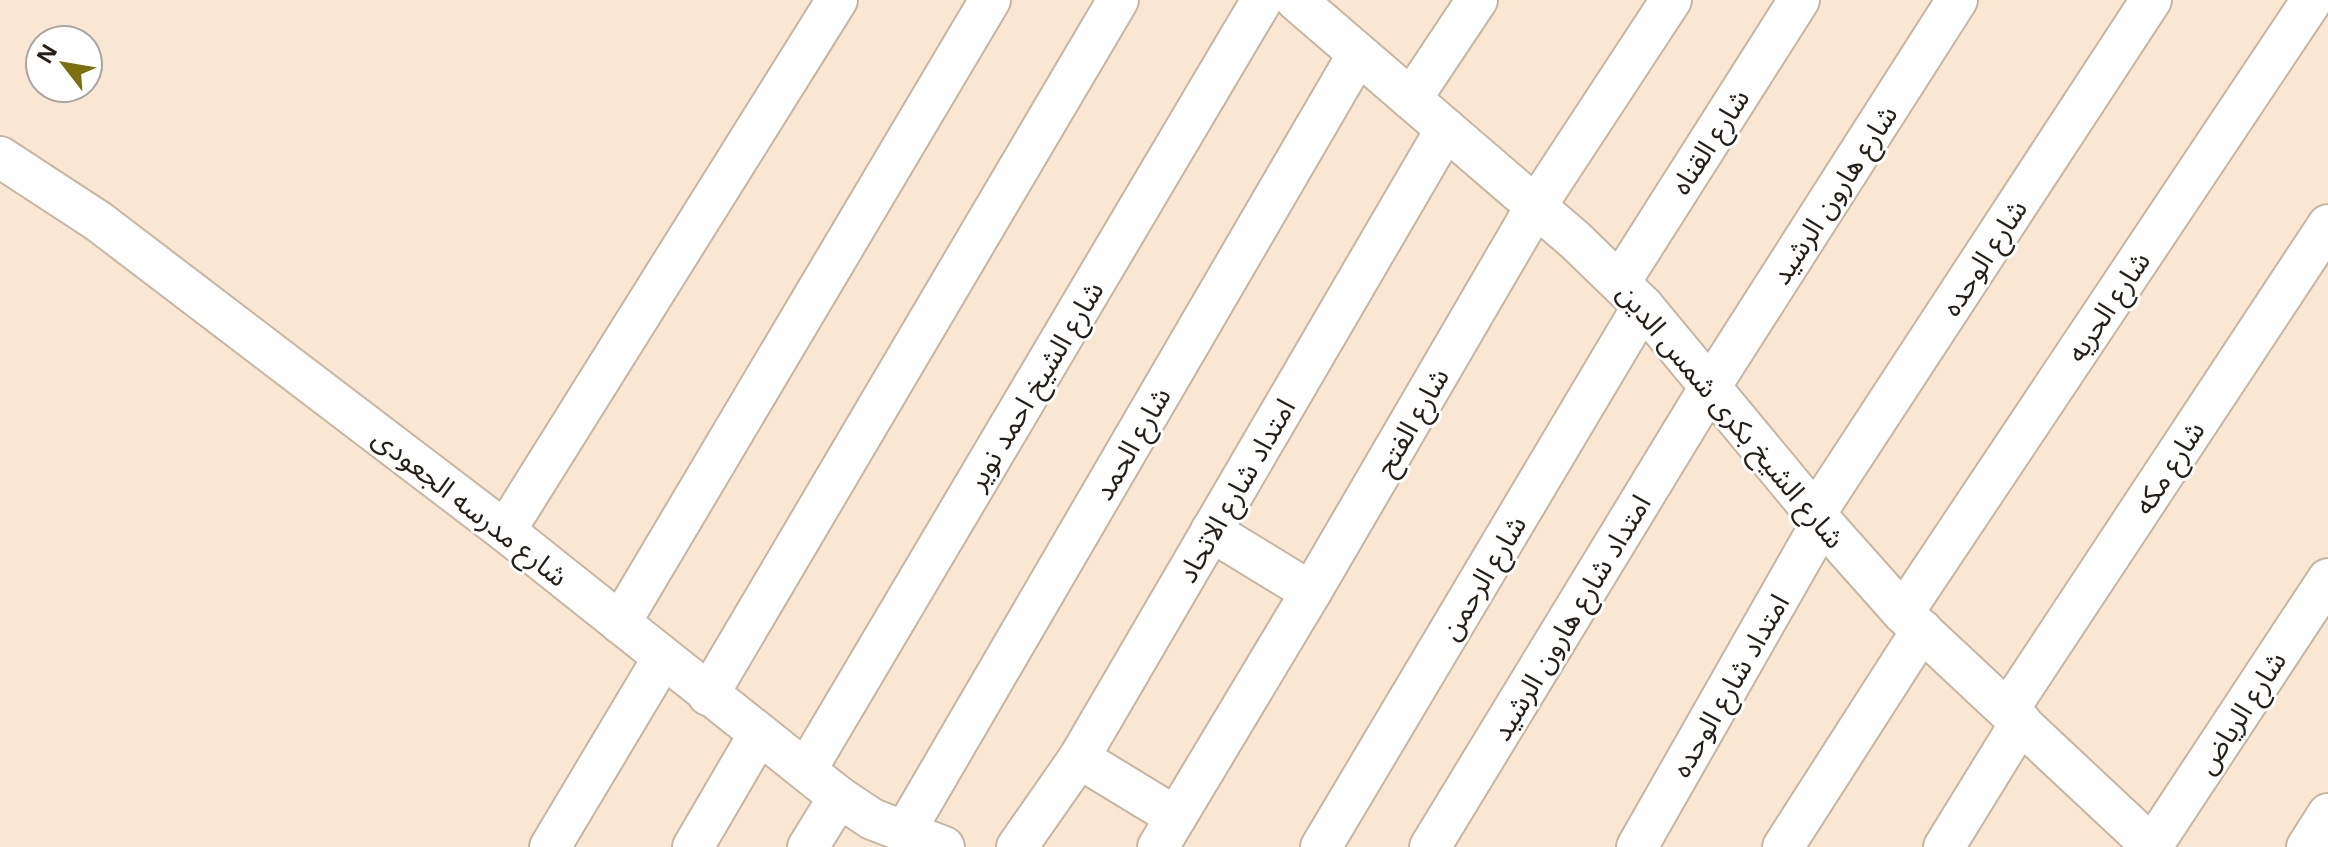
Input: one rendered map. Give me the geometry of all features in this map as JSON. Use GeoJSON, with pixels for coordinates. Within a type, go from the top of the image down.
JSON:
{"type":"FeatureCollection","features":[{"type":"Feature","properties":{"kind":"street"},"geometry":{"type":"LineString","coordinates":[[505,531],[837,0]]}},
{"type":"Feature","properties":{"kind":"street"},"geometry":{"type":"LineString","coordinates":[[620,623],[990,0]]}},
{"type":"Feature","properties":{"kind":"street"},"geometry":{"type":"LineString","coordinates":[[708,695],[1118,0]]}},
{"type":"Feature","properties":{"kind":"street"},"geometry":{"type":"LineString","coordinates":[[1411,99],[1477,0]]}},
{"type":"Feature","properties":{"kind":"street","name":"شارع الفتح"},"geometry":{"type":"LineString","coordinates":[[1167,832],[1536,206],[1671,0]]}},
{"type":"Feature","properties":{"kind":"street","name":"شارع القناه"},"geometry":{"type":"LineString","coordinates":[[1631,294],[1799,0]]}},
{"type":"Feature","properties":{"kind":"street","name":"شارع هارون الرشيد"},"geometry":{"type":"LineString","coordinates":[[1710,387],[1957,0]]}},
{"type":"Feature","properties":{"kind":"street","name":"شارع الوحده"},"geometry":{"type":"LineString","coordinates":[[1818,518],[2151,0]]}},
{"type":"Feature","properties":{"kind":"street","name":"شارع الحريه"},"geometry":{"type":"LineString","coordinates":[[1783,847],[1913,622],[2312,0]]}},
{"type":"Feature","properties":{"kind":"street","name":"شارع الشيخ بكرى شمس الدين"},"geometry":{"type":"LineString","coordinates":[[1290,1],[1358,54],[1536,206],[1631,294],[1818,518],[1913,622],[2014,716],[2136,840]]}},
{"type":"Feature","properties":{"kind":"street","name":"شارع الشيخ احمد نوير"},"geometry":{"type":"LineString","coordinates":[[806,770],[1290,1]]}},
{"type":"Feature","properties":{"kind":"street","name":"شارع الحمد"},"geometry":{"type":"LineString","coordinates":[[927,843],[1358,54]]}},
{"type":"Feature","properties":{"kind":"street","name":"امتداد شارع الاتحاد"},"geometry":{"type":"LineString","coordinates":[[1017,847],[1079,758],[1446,129]]}},
{"type":"Feature","properties":{"kind":"street","name":"شارع مدرسه الجعودى"},"geometry":{"type":"LineString","coordinates":[[0,157],[98,221],[505,531],[839,797],[872,819],[927,843]]}},
{"type":"Feature","properties":{"kind":"street","name":"شارع مكه"},"geometry":{"type":"LineString","coordinates":[[1944,847],[2014,716],[2328,225]]}},
{"type":"Feature","properties":{"kind":"street","name":"شارع الرحمن"},"geometry":{"type":"LineString","coordinates":[[1321,847],[1631,294]]}},
{"type":"Feature","properties":{"kind":"street","name":"امتداد شارع هارون الرشيد"},"geometry":{"type":"LineString","coordinates":[[1430,847],[1710,387]]}},
{"type":"Feature","properties":{"kind":"street","name":"امتداد شارع الوحده"},"geometry":{"type":"LineString","coordinates":[[1644,844],[1818,518]]}},
{"type":"Feature","properties":{"kind":"street"},"geometry":{"type":"LineString","coordinates":[[1211,531],[1311,592]]}},
{"type":"Feature","properties":{"kind":"street","name":"شارع الرياض"},"geometry":{"type":"LineString","coordinates":[[2136,840],[2328,579]]}},
{"type":"Feature","properties":{"kind":"street"},"geometry":{"type":"LineString","coordinates":[[550,847],[663,658]]}},
{"type":"Feature","properties":{"kind":"street"},"geometry":{"type":"LineString","coordinates":[[693,847],[759,734]]}},
{"type":"Feature","properties":{"kind":"street"},"geometry":{"type":"LineString","coordinates":[[1079,758],[1167,832]]}},
{"type":"Feature","properties":{"kind":"street"},"geometry":{"type":"LineString","coordinates":[[808,847],[839,797]]}},
{"type":"Feature","properties":{"kind":"street"},"geometry":{"type":"LineString","coordinates":[[2307,847],[2328,814]]}}]}
